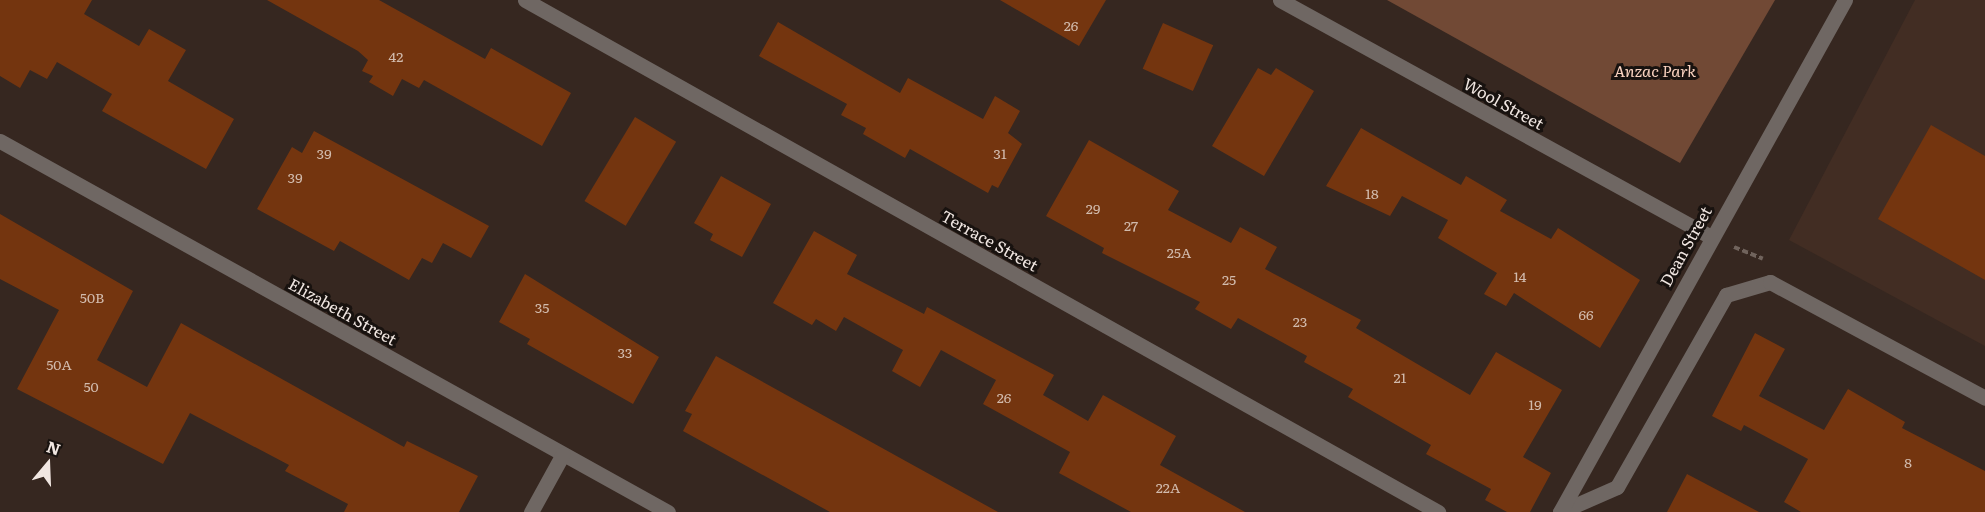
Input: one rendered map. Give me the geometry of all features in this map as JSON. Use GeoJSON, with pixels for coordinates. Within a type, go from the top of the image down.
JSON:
{"type":"FeatureCollection","features":[{"type":"Feature","properties":{"kind":"street","name":"Terrace Street"},"geometry":{"type":"LineString","coordinates":[[525,0],[1438,512]]}},
{"type":"Feature","properties":{"kind":"street","name":"Wool Street"},"geometry":{"type":"LineString","coordinates":[[1280,0],[1711,237]]}},
{"type":"Feature","properties":{"kind":"street","name":"Dean Street"},"geometry":{"type":"LineString","coordinates":[[1560,512],[1711,237],[1845,0]]}},
{"type":"Feature","properties":{"kind":"street","name":"Elizabeth Street"},"geometry":{"type":"LineString","coordinates":[[0,141],[668,512]]}},
{"type":"Feature","properties":{"kind":"street","name":"Dean Street"},"geometry":{"type":"LineString","coordinates":[[1560,512],[1617,487],[1726,295],[1768,276]]}},
{"type":"Feature","properties":{"kind":"street"},"geometry":{"type":"LineString","coordinates":[[1768,276],[1985,398]]}},
{"type":"Feature","properties":{"kind":"street"},"geometry":{"type":"LineString","coordinates":[[531,512],[563,454]]}},
{"type":"Feature","properties":{"kind":"path"},"geometry":{"type":"LineString","coordinates":[[1730,246],[1764,260],[1768,276]]}},
{"type":"Feature","properties":{"kind":"shaded area"},"geometry":{"type":"Polygon","coordinates":[[[1915,0],[1985,0],[1985,346],[1789,240],[1915,0]]]}},
{"type":"Feature","properties":{"kind":"green space","name":"Anzac Park"},"geometry":{"type":"Polygon","coordinates":[[[1387,0],[1775,0],[1680,163],[1387,0]]]}},
{"type":"Feature","properties":{"kind":"building"},"geometry":{"type":"Polygon","coordinates":[[[0,0],[92,0],[84,14],[139,46],[149,29],[186,50],[168,81],[234,119],[206,169],[102,111],[112,94],[57,62],[47,79],[30,70],[20,88],[0,76],[0,0]]]}},
{"type":"Feature","properties":{"kind":"building"},"geometry":{"type":"Polygon","coordinates":[[[267,0],[379,0],[485,59],[491,48],[571,93],[542,146],[424,80],[419,88],[402,79],[393,96],[369,82],[373,76],[362,71],[368,60],[358,51],[267,0]]]}},
{"type":"Feature","properties":{"kind":"building"},"geometry":{"type":"Polygon","coordinates":[[[1000,0],[1106,0],[1079,46],[1000,0]]]}},
{"type":"Feature","properties":{"kind":"building"},"geometry":{"type":"Polygon","coordinates":[[[778,22],[900,93],[908,78],[983,119],[995,96],[1020,111],[1008,133],[1022,144],[998,188],[992,185],[988,193],[910,149],[905,158],[863,134],[866,128],[841,115],[847,104],[759,56],[778,22]]]}},
{"type":"Feature","properties":{"kind":"building"},"geometry":{"type":"Polygon","coordinates":[[[1163,23],[1213,45],[1193,91],[1143,69],[1163,23]]]}},
{"type":"Feature","properties":{"kind":"building"},"geometry":{"type":"Polygon","coordinates":[[[1258,68],[1271,75],[1276,68],[1314,91],[1264,176],[1212,146],[1258,68]]]}},
{"type":"Feature","properties":{"kind":"building"},"geometry":{"type":"Polygon","coordinates":[[[635,117],[676,142],[626,226],[585,201],[635,117]]]}},
{"type":"Feature","properties":{"kind":"building"},"geometry":{"type":"Polygon","coordinates":[[[1931,125],[1985,156],[1985,280],[1878,219],[1931,125]]]}},
{"type":"Feature","properties":{"kind":"building"},"geometry":{"type":"Polygon","coordinates":[[[1361,128],[1461,185],[1466,176],[1507,200],[1500,211],[1551,239],[1558,228],[1640,280],[1600,348],[1514,293],[1506,306],[1484,294],[1497,273],[1438,238],[1448,220],[1402,196],[1390,216],[1326,186],[1361,128]]]}},
{"type":"Feature","properties":{"kind":"building"},"geometry":{"type":"Polygon","coordinates":[[[314,131],[489,226],[471,258],[443,243],[432,263],[422,258],[409,280],[340,241],[334,251],[257,209],[292,147],[302,153],[314,131]]]}},
{"type":"Feature","properties":{"kind":"building"},"geometry":{"type":"Polygon","coordinates":[[[1089,140],[1179,191],[1168,210],[1231,243],[1240,227],[1277,247],[1265,269],[1361,320],[1356,328],[1470,395],[1496,352],[1562,390],[1523,457],[1551,473],[1530,512],[1507,512],[1485,500],[1491,489],[1426,454],[1431,445],[1348,397],[1353,389],[1304,362],[1307,356],[1238,318],[1231,329],[1195,309],[1200,302],[1102,253],[1104,248],[1046,216],[1089,140]]]}},
{"type":"Feature","properties":{"kind":"building"},"geometry":{"type":"Polygon","coordinates":[[[721,176],[771,204],[742,257],[710,240],[713,234],[694,223],[721,176]]]}},
{"type":"Feature","properties":{"kind":"building"},"geometry":{"type":"Polygon","coordinates":[[[0,214],[133,291],[97,360],[147,387],[181,323],[404,447],[407,441],[478,476],[459,512],[344,512],[348,504],[285,471],[289,465],[190,413],[163,464],[17,389],[59,310],[0,279],[0,214]]]}},
{"type":"Feature","properties":{"kind":"building"},"geometry":{"type":"Polygon","coordinates":[[[814,231],[857,255],[847,274],[924,314],[927,307],[1054,375],[1043,395],[1088,421],[1103,395],[1176,436],[1160,465],[1245,512],[1131,512],[1059,473],[1070,452],[983,404],[996,380],[941,350],[920,387],[892,371],[903,350],[844,317],[836,331],[816,319],[812,325],[773,303],[814,231]]]}},
{"type":"Feature","properties":{"kind":"building"},"geometry":{"type":"Polygon","coordinates":[[[525,274],[659,357],[633,404],[527,344],[530,339],[499,322],[525,274]]]}},
{"type":"Feature","properties":{"kind":"building"},"geometry":{"type":"Polygon","coordinates":[[[1755,333],[1785,349],[1759,396],[1824,430],[1848,389],[1905,422],[1902,428],[1985,471],[1985,512],[1801,512],[1784,502],[1808,459],[1744,425],[1741,431],[1712,416],[1755,333]]]}},
{"type":"Feature","properties":{"kind":"building"},"geometry":{"type":"Polygon","coordinates":[[[716,356],[998,512],[830,512],[683,431],[692,414],[685,411],[716,356]]]}},
{"type":"Feature","properties":{"kind":"building"},"geometry":{"type":"Polygon","coordinates":[[[1687,474],[1759,512],[1667,512],[1687,474]]]}}]}
